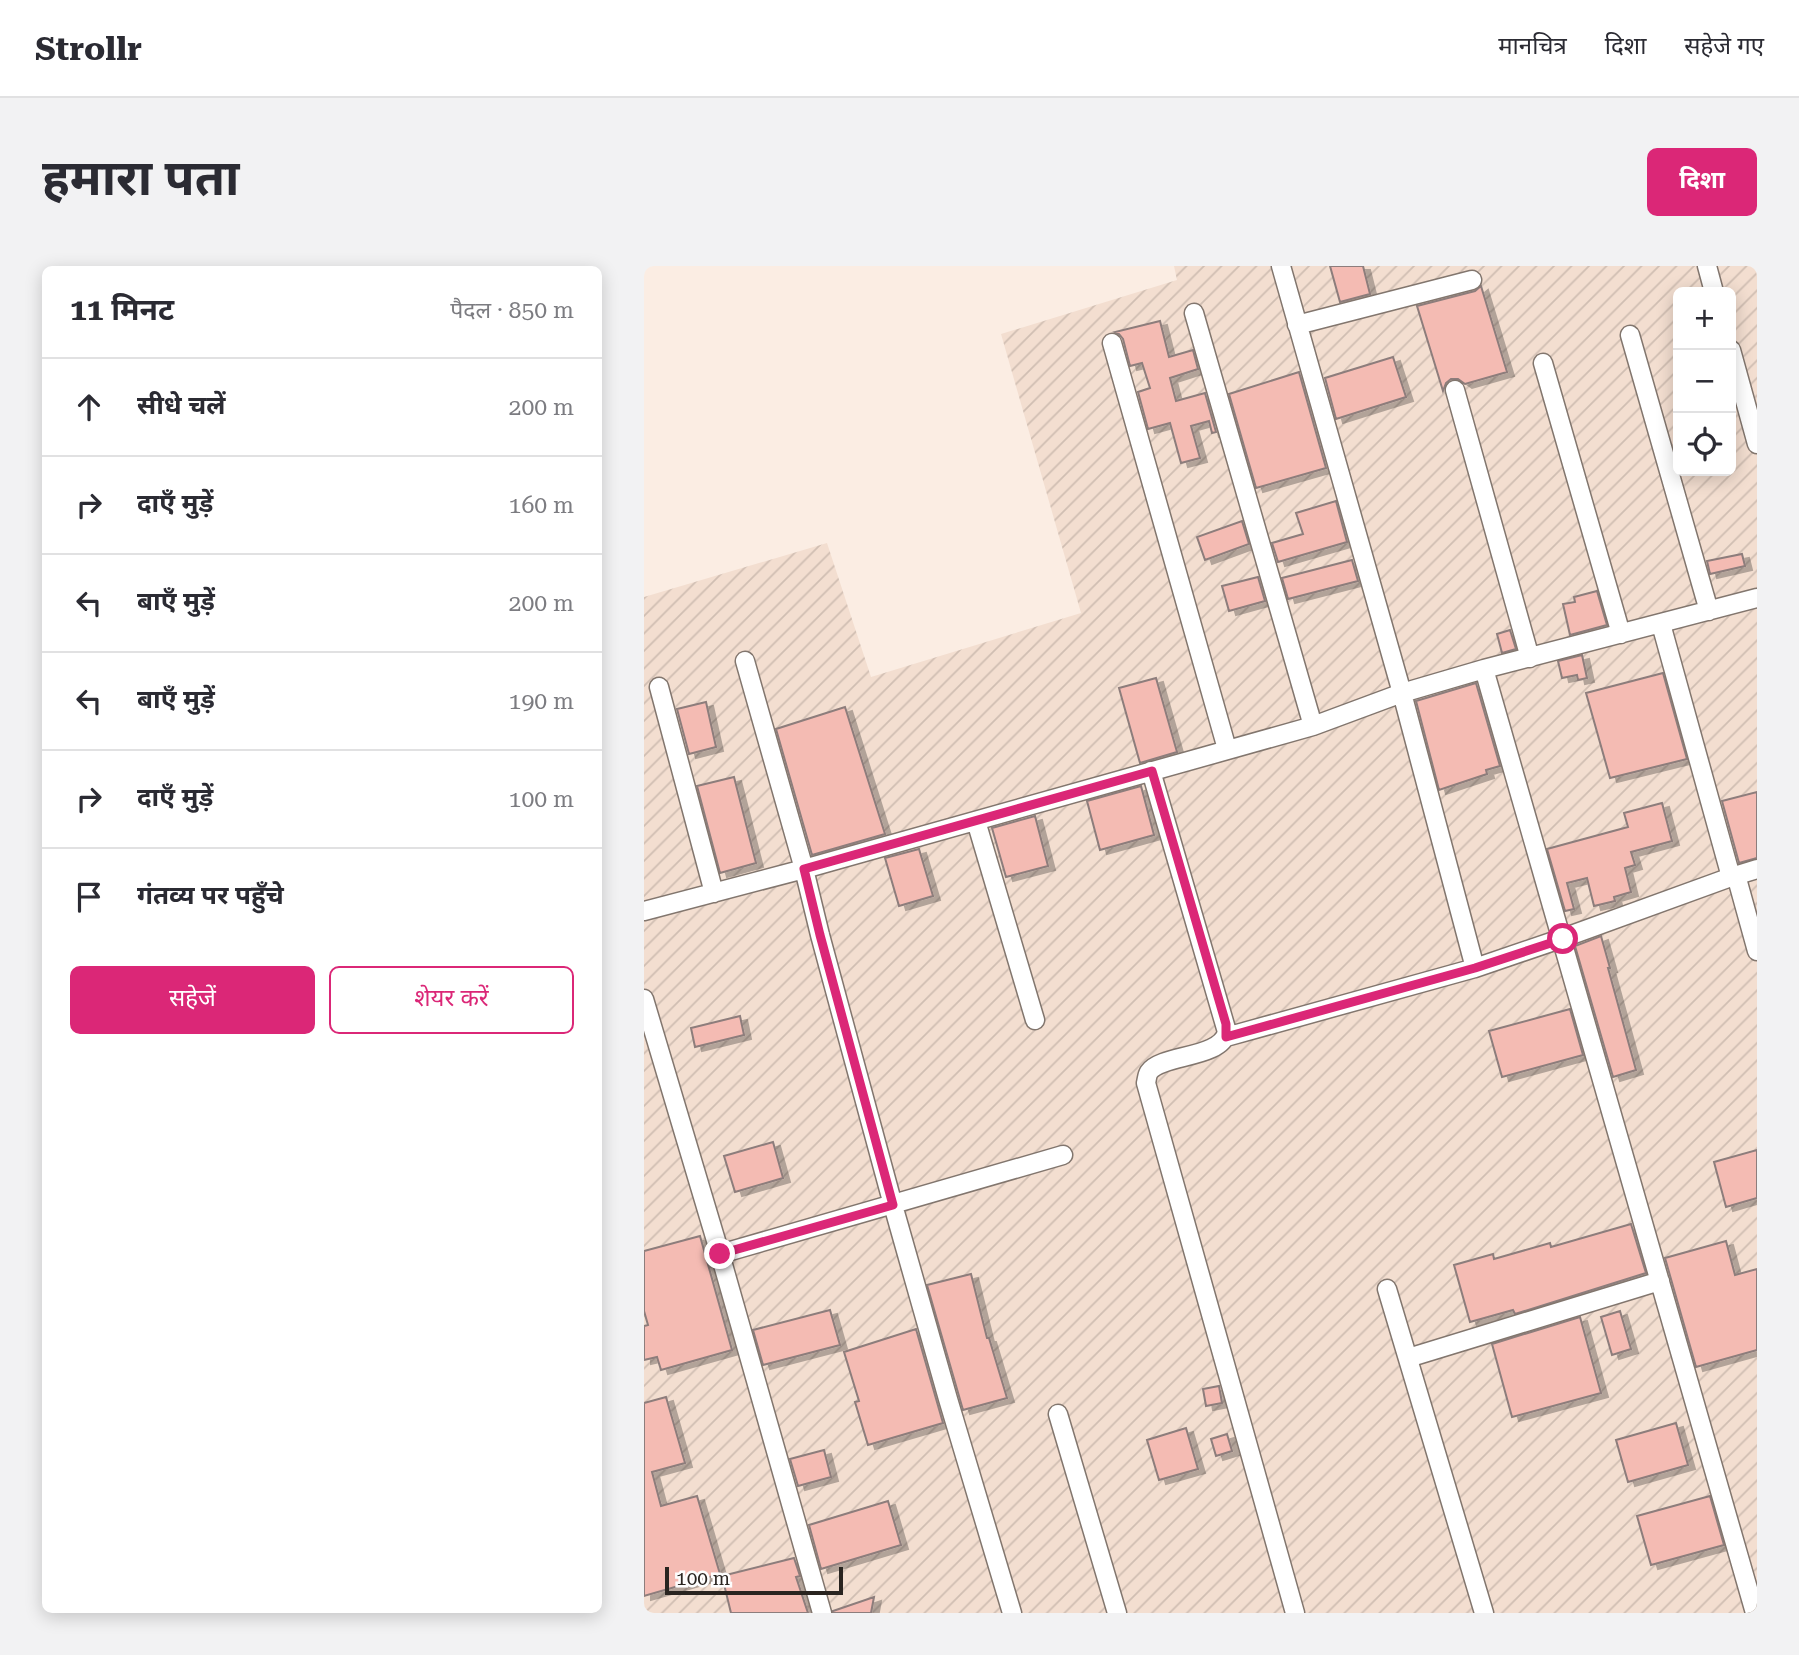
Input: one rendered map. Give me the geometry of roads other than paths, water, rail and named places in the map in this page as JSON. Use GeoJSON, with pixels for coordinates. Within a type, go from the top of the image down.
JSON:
{"type":"FeatureCollection","features":[{"type":"Feature","properties":{"kind":"lane"},"geometry":{"type":"LineString","coordinates":[[1281,266],[1402,693],[1475,968]]}},
{"type":"Feature","properties":{"kind":"lane"},"geometry":{"type":"LineString","coordinates":[[1707,266],[1713,287]]}},
{"type":"Feature","properties":{"kind":"lane"},"geometry":{"type":"LineString","coordinates":[[1297,325],[1472,280]]}},
{"type":"Feature","properties":{"kind":"lane"},"geometry":{"type":"LineString","coordinates":[[1194,313],[1314,726]]}},
{"type":"Feature","properties":{"kind":"lane"},"geometry":{"type":"LineString","coordinates":[[1630,335],[1709,611]]}},
{"type":"Feature","properties":{"kind":"lane"},"geometry":{"type":"LineString","coordinates":[[1112,343],[1227,749]]}},
{"type":"Feature","properties":{"kind":"lane"},"geometry":{"type":"LineString","coordinates":[[1543,363],[1621,634]]}},
{"type":"Feature","properties":{"kind":"lane"},"geometry":{"type":"LineString","coordinates":[[1736,368],[1757,444]]}},
{"type":"Feature","properties":{"kind":"lane"},"geometry":{"type":"LineString","coordinates":[[1455,390],[1530,658]]}},
{"type":"Feature","properties":{"kind":"lane"},"geometry":{"type":"LineString","coordinates":[[644,911],[804,869],[1314,726],[1402,693],[1484,669],[1757,598]]}},
{"type":"Feature","properties":{"kind":"lane"},"geometry":{"type":"LineString","coordinates":[[1661,624],[1757,951]]}},
{"type":"Feature","properties":{"kind":"lane"},"geometry":{"type":"LineString","coordinates":[[745,661],[804,869],[893,1205],[1012,1613]]}},
{"type":"Feature","properties":{"kind":"lane"},"geometry":{"type":"LineString","coordinates":[[1484,669],[1755,1613]]}},
{"type":"Feature","properties":{"kind":"lane"},"geometry":{"type":"LineString","coordinates":[[659,687],[714,893]]}},
{"type":"Feature","properties":{"kind":"lane"},"geometry":{"type":"LineString","coordinates":[[1152,771],[1226,1024],[1226,1037]]}},
{"type":"Feature","properties":{"kind":"lane"},"geometry":{"type":"LineString","coordinates":[[976,821],[1035,1020]]}},
{"type":"Feature","properties":{"kind":"lane"},"geometry":{"type":"LineString","coordinates":[[1295,1613],[1146,1083],[1148,1075],[1155,1066],[1216,1047],[1226,1037],[1475,968],[1757,869]]}},
{"type":"Feature","properties":{"kind":"lane"},"geometry":{"type":"LineString","coordinates":[[644,999],[822,1613]]}},
{"type":"Feature","properties":{"kind":"lane"},"geometry":{"type":"LineString","coordinates":[[720,1254],[1063,1155]]}},
{"type":"Feature","properties":{"kind":"lane"},"geometry":{"type":"LineString","coordinates":[[1408,1357],[1660,1281]]}},
{"type":"Feature","properties":{"kind":"lane"},"geometry":{"type":"LineString","coordinates":[[1387,1289],[1484,1613]]}},
{"type":"Feature","properties":{"kind":"lane"},"geometry":{"type":"LineString","coordinates":[[1058,1414],[1117,1613]]}}]}
